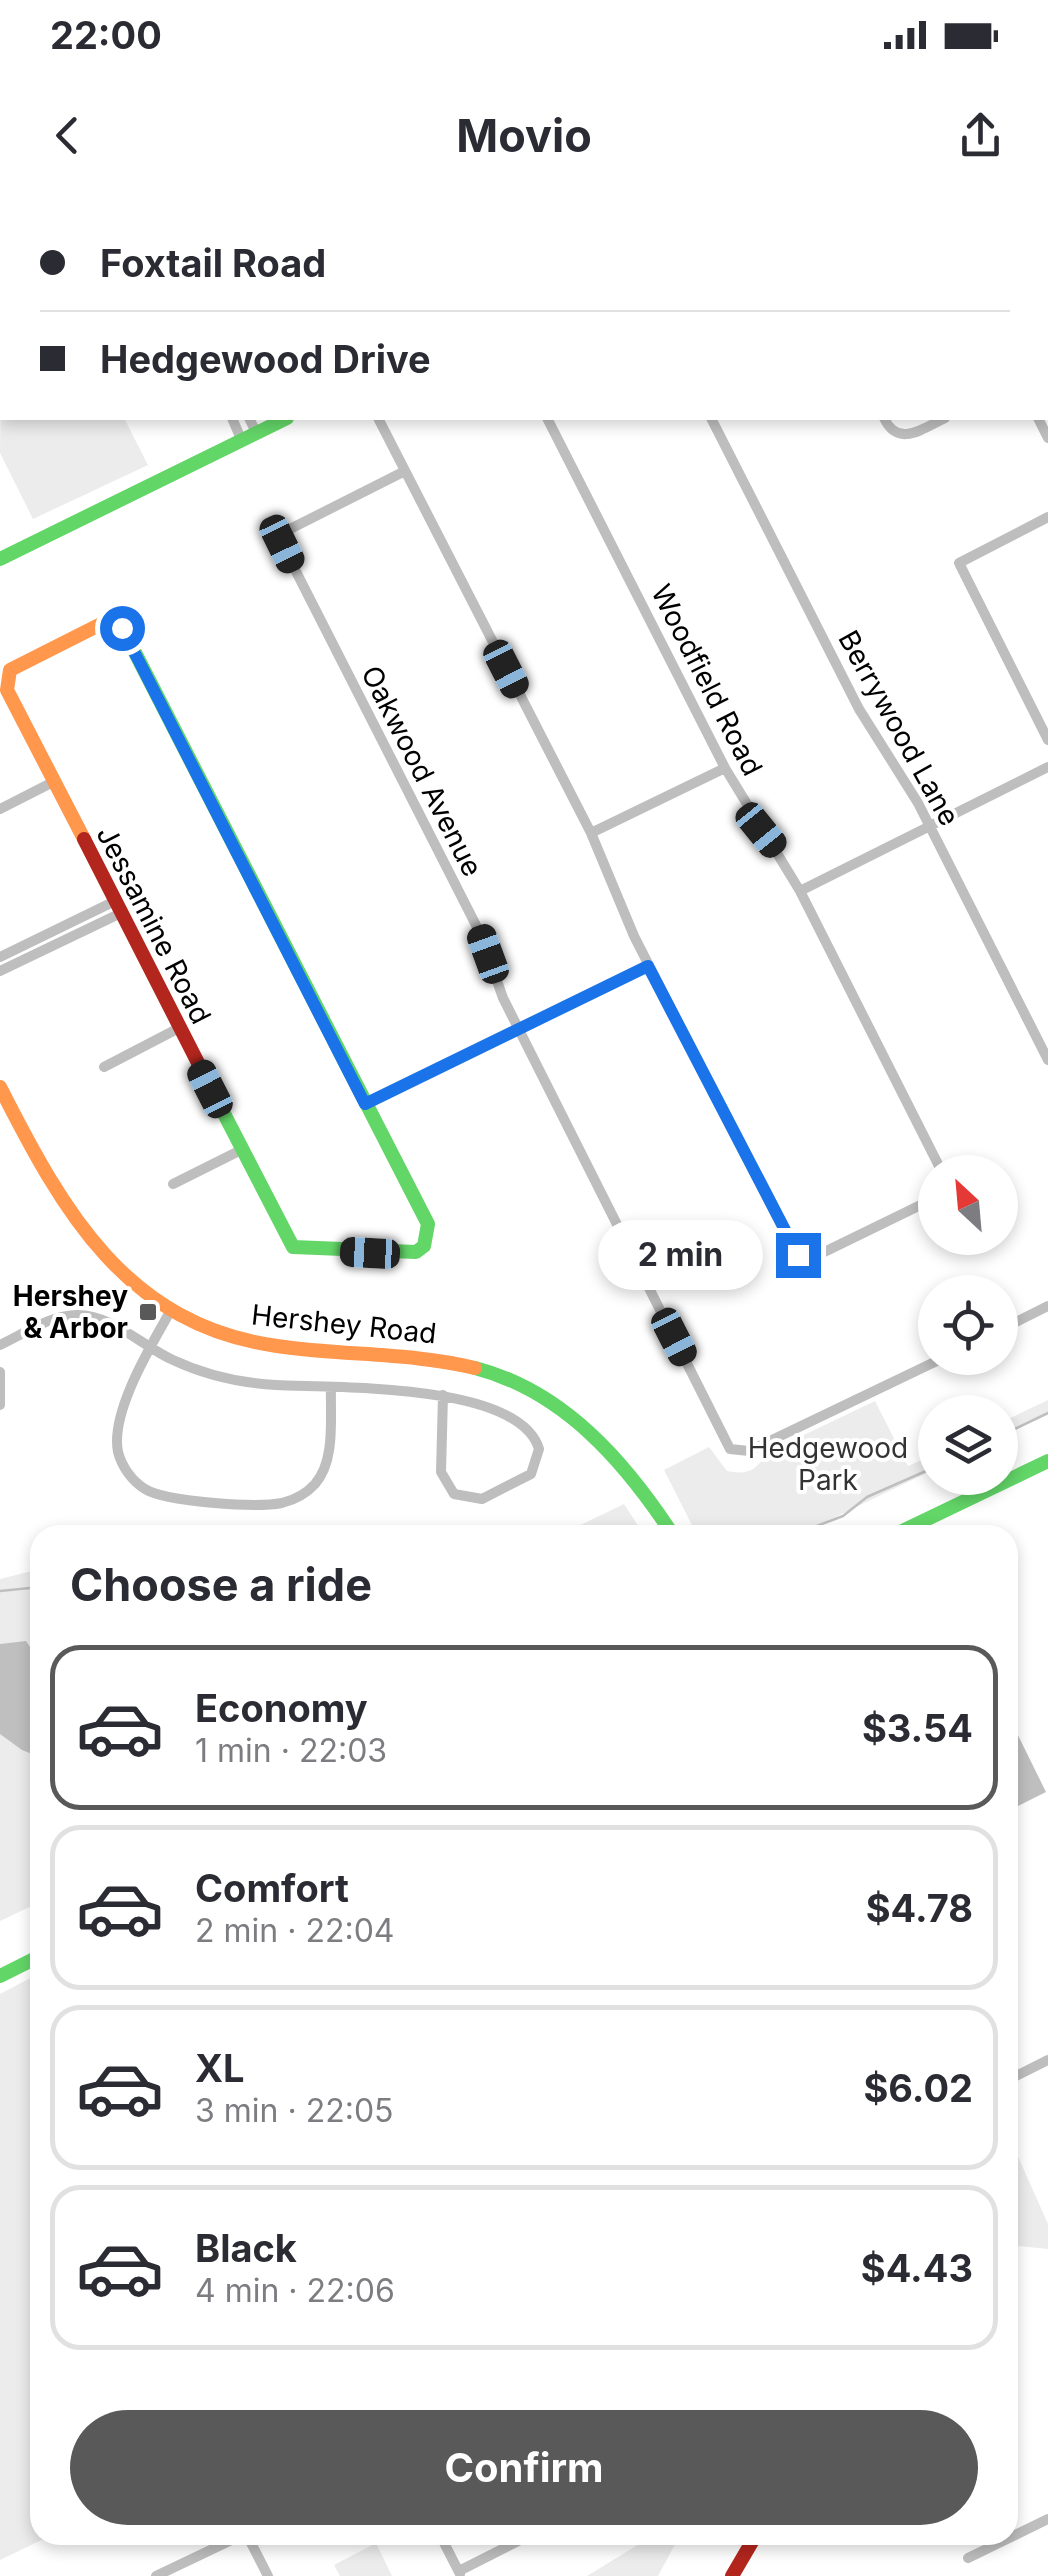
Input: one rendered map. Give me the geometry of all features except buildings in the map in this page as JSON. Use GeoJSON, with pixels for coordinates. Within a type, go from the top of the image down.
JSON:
{"type":"FeatureCollection","features":[{"type":"Feature","properties":{"kind":"street"},"geometry":{"type":"LineString","coordinates":[[233,420],[242,440]]}},
{"type":"Feature","properties":{"kind":"street"},"geometry":{"type":"LineString","coordinates":[[250,420],[256,432]]}},
{"type":"Feature","properties":{"kind":"street"},"geometry":{"type":"LineString","coordinates":[[0,559],[283,420]]}},
{"type":"Feature","properties":{"kind":"street"},"geometry":{"type":"LineString","coordinates":[[379,420],[591,834],[648,966],[784,1233],[801,1257],[814,1257],[918,1206]]}},
{"type":"Feature","properties":{"kind":"street","name":"Woodfield Road"},"geometry":{"type":"LineString","coordinates":[[548,420],[725,768],[800,891],[933,1155]]}},
{"type":"Feature","properties":{"kind":"street","name":"Berrywood Lane"},"geometry":{"type":"LineString","coordinates":[[712,420],[859,709],[930,826],[1048,1060]]}},
{"type":"Feature","properties":{"kind":"street"},"geometry":{"type":"LineString","coordinates":[[885,420],[890,431],[898,435],[912,434],[941,420]]}},
{"type":"Feature","properties":{"kind":"street","name":"Oakwood Avenue"},"geometry":{"type":"LineString","coordinates":[[405,471],[282,537],[296,572],[481,935],[518,1029],[729,1446],[738,1452],[918,1370]]}},
{"type":"Feature","properties":{"kind":"street"},"geometry":{"type":"LineString","coordinates":[[1048,517],[959,563],[1048,740]]}},
{"type":"Feature","properties":{"kind":"street","name":"Jessamine Road"},"geometry":{"type":"LineString","coordinates":[[101,624],[116,624],[125,632],[428,1224],[428,1236],[416,1252],[293,1247],[53,782],[7,690],[6,676],[18,664],[101,624]]}},
{"type":"Feature","properties":{"kind":"street"},"geometry":{"type":"LineString","coordinates":[[800,891],[1048,766]]}},
{"type":"Feature","properties":{"kind":"street"},"geometry":{"type":"LineString","coordinates":[[591,834],[725,768]]}},
{"type":"Feature","properties":{"kind":"street"},"geometry":{"type":"LineString","coordinates":[[0,809],[53,782]]}},
{"type":"Feature","properties":{"kind":"street"},"geometry":{"type":"LineString","coordinates":[[0,957],[118,907]]}},
{"type":"Feature","properties":{"kind":"street"},"geometry":{"type":"LineString","coordinates":[[0,971],[118,907]]}},
{"type":"Feature","properties":{"kind":"street"},"geometry":{"type":"LineString","coordinates":[[20,947],[26,958]]}},
{"type":"Feature","properties":{"kind":"street"},"geometry":{"type":"LineString","coordinates":[[365,1104],[648,966]]}},
{"type":"Feature","properties":{"kind":"street"},"geometry":{"type":"LineString","coordinates":[[104,1067],[179,1028]]}},
{"type":"Feature","properties":{"kind":"street","name":"Hershey Road"},"geometry":{"type":"LineString","coordinates":[[0,1087],[42,1172],[78,1230],[126,1277],[172,1310],[204,1328],[263,1345],[442,1359],[494,1373],[556,1404],[607,1444],[643,1487],[667,1525]]}},
{"type":"Feature","properties":{"kind":"street"},"geometry":{"type":"LineString","coordinates":[[173,1184],[240,1150]]}},
{"type":"Feature","properties":{"kind":"street"},"geometry":{"type":"LineString","coordinates":[[1018,1321],[1048,1306]]}},
{"type":"Feature","properties":{"kind":"street"},"geometry":{"type":"LineString","coordinates":[[172,1310],[150,1348],[117,1440],[128,1474],[157,1495],[275,1504],[306,1492],[326,1463],[331,1387]]}},
{"type":"Feature","properties":{"kind":"street"},"geometry":{"type":"LineString","coordinates":[[0,1346],[55,1319],[78,1315],[104,1320],[150,1348],[223,1378],[443,1396],[523,1426],[539,1449],[531,1474],[482,1499],[462,1499],[448,1488],[441,1472],[443,1396]]}},
{"type":"Feature","properties":{"kind":"street"},"geometry":{"type":"LineString","coordinates":[[0,1372],[0,1405]]}},
{"type":"Feature","properties":{"kind":"street"},"geometry":{"type":"LineString","coordinates":[[915,1525],[1048,1461]]}},
{"type":"Feature","properties":{"kind":"street"},"geometry":{"type":"LineString","coordinates":[[0,1976],[30,1961]]}},
{"type":"Feature","properties":{"kind":"street"},"geometry":{"type":"LineString","coordinates":[[1018,2075],[1048,2060]]}},
{"type":"Feature","properties":{"kind":"street"},"geometry":{"type":"LineString","coordinates":[[1018,2534],[1048,2519]]}},
{"type":"Feature","properties":{"kind":"street"},"geometry":{"type":"LineString","coordinates":[[156,2576],[223,2545]]}},
{"type":"Feature","properties":{"kind":"street"},"geometry":{"type":"LineString","coordinates":[[250,2545],[268,2576]]}},
{"type":"Feature","properties":{"kind":"street"},"geometry":{"type":"LineString","coordinates":[[445,2545],[460,2573],[512,2545]]}},
{"type":"Feature","properties":{"kind":"street"},"geometry":{"type":"LineString","coordinates":[[732,2576],[750,2545]]}},
{"type":"Feature","properties":{"kind":"street"},"geometry":{"type":"LineString","coordinates":[[968,2558],[995,2545]]}},
{"type":"Feature","properties":{"kind":"green space"},"geometry":{"type":"Polygon","coordinates":[[[0,420],[125,420],[148,465],[33,519],[0,453],[0,420]]]}},
{"type":"Feature","properties":{"kind":"green space"},"geometry":{"type":"Polygon","coordinates":[[[1048,1400],[1048,1414],[1018,1429],[1018,1414],[1048,1400]]]}},
{"type":"Feature","properties":{"kind":"green space","name":"Hedgewood Park"},"geometry":{"type":"Polygon","coordinates":[[[875,1401],[908,1466],[918,1462],[918,1477],[819,1525],[692,1525],[664,1470],[709,1447],[727,1471],[751,1470],[766,1453],[875,1401]]]}},
{"type":"Feature","properties":{"kind":"green space"},"geometry":{"type":"Polygon","coordinates":[[[624,1504],[638,1525],[581,1525],[624,1504]]]}},
{"type":"Feature","properties":{"kind":"green space"},"geometry":{"type":"Polygon","coordinates":[[[30,1572],[30,1907],[0,1921],[0,1579],[30,1572]]]}},
{"type":"Feature","properties":{"kind":"green space"},"geometry":{"type":"Polygon","coordinates":[[[30,1978],[31,2545],[0,2560],[0,1994],[30,1978]]]}},
{"type":"Feature","properties":{"kind":"green space"},"geometry":{"type":"Polygon","coordinates":[[[1018,2156],[1048,2224],[1048,2249],[1018,2246],[1018,2156]]]}},
{"type":"Feature","properties":{"kind":"green space"},"geometry":{"type":"Polygon","coordinates":[[[377,2545],[392,2576],[340,2576],[334,2565],[377,2545]]]}},
{"type":"Feature","properties":{"kind":"green space"},"geometry":{"type":"Polygon","coordinates":[[[638,2545],[675,2545],[658,2576],[587,2576],[638,2545]]]}},
{"type":"Feature","properties":{"kind":"shaded area"},"geometry":{"type":"Polygon","coordinates":[[[26,1641],[30,1647],[30,1753],[0,1734],[0,1644],[26,1641]]]}},
{"type":"Feature","properties":{"kind":"shaded area"},"geometry":{"type":"Polygon","coordinates":[[[1018,1735],[1046,1792],[1018,1806],[1018,1735]]]}},
{"type":"Feature","properties":{"kind":"waterway"},"geometry":{"type":"LineString","coordinates":[[1018,1427],[1048,1413]]}},
{"type":"Feature","properties":{"kind":"waterway"},"geometry":{"type":"LineString","coordinates":[[819,1525],[843,1516],[867,1497],[918,1474]]}},
{"type":"Feature","properties":{"kind":"waterway"},"geometry":{"type":"LineString","coordinates":[[0,1591],[30,1588]]}},
{"type":"Feature","properties":{"kind":"traffic: fast"},"geometry":{"type":"LineString","coordinates":[[0,559],[283,420]]}},
{"type":"Feature","properties":{"kind":"traffic: fast"},"geometry":{"type":"LineString","coordinates":[[101,624],[116,624],[125,633],[428,1224],[424,1246],[416,1252],[293,1247],[220,1106]]}},
{"type":"Feature","properties":{"kind":"traffic: fast"},"geometry":{"type":"LineString","coordinates":[[475,1368],[507,1379],[564,1412],[613,1456],[666,1525]]}},
{"type":"Feature","properties":{"kind":"traffic: fast"},"geometry":{"type":"LineString","coordinates":[[915,1525],[1048,1461]]}},
{"type":"Feature","properties":{"kind":"traffic: fast"},"geometry":{"type":"LineString","coordinates":[[0,1976],[30,1961]]}},
{"type":"Feature","properties":{"kind":"traffic: slow"},"geometry":{"type":"LineString","coordinates":[[84,839],[7,690],[10,670],[101,624]]}},
{"type":"Feature","properties":{"kind":"traffic: slow"},"geometry":{"type":"LineString","coordinates":[[0,1087],[49,1177],[105,1255],[140,1288],[179,1314],[224,1334],[277,1346],[426,1359],[475,1368]]}},
{"type":"Feature","properties":{"kind":"traffic: jam"},"geometry":{"type":"LineString","coordinates":[[84,839],[220,1106]]}},
{"type":"Feature","properties":{"kind":"traffic: jam"},"geometry":{"type":"LineString","coordinates":[[732,2576],[750,2545]]}},
{"type":"Feature","properties":{"kind":"place","name":"Hershey & Arbor"},"geometry":{"type":"Point","coordinates":[148,1312]}},
{"type":"Feature","properties":{"kind":"route"},"geometry":{"type":"LineString","coordinates":[[122,628],[365,1104],[648,966],[798,1255]]}}]}
